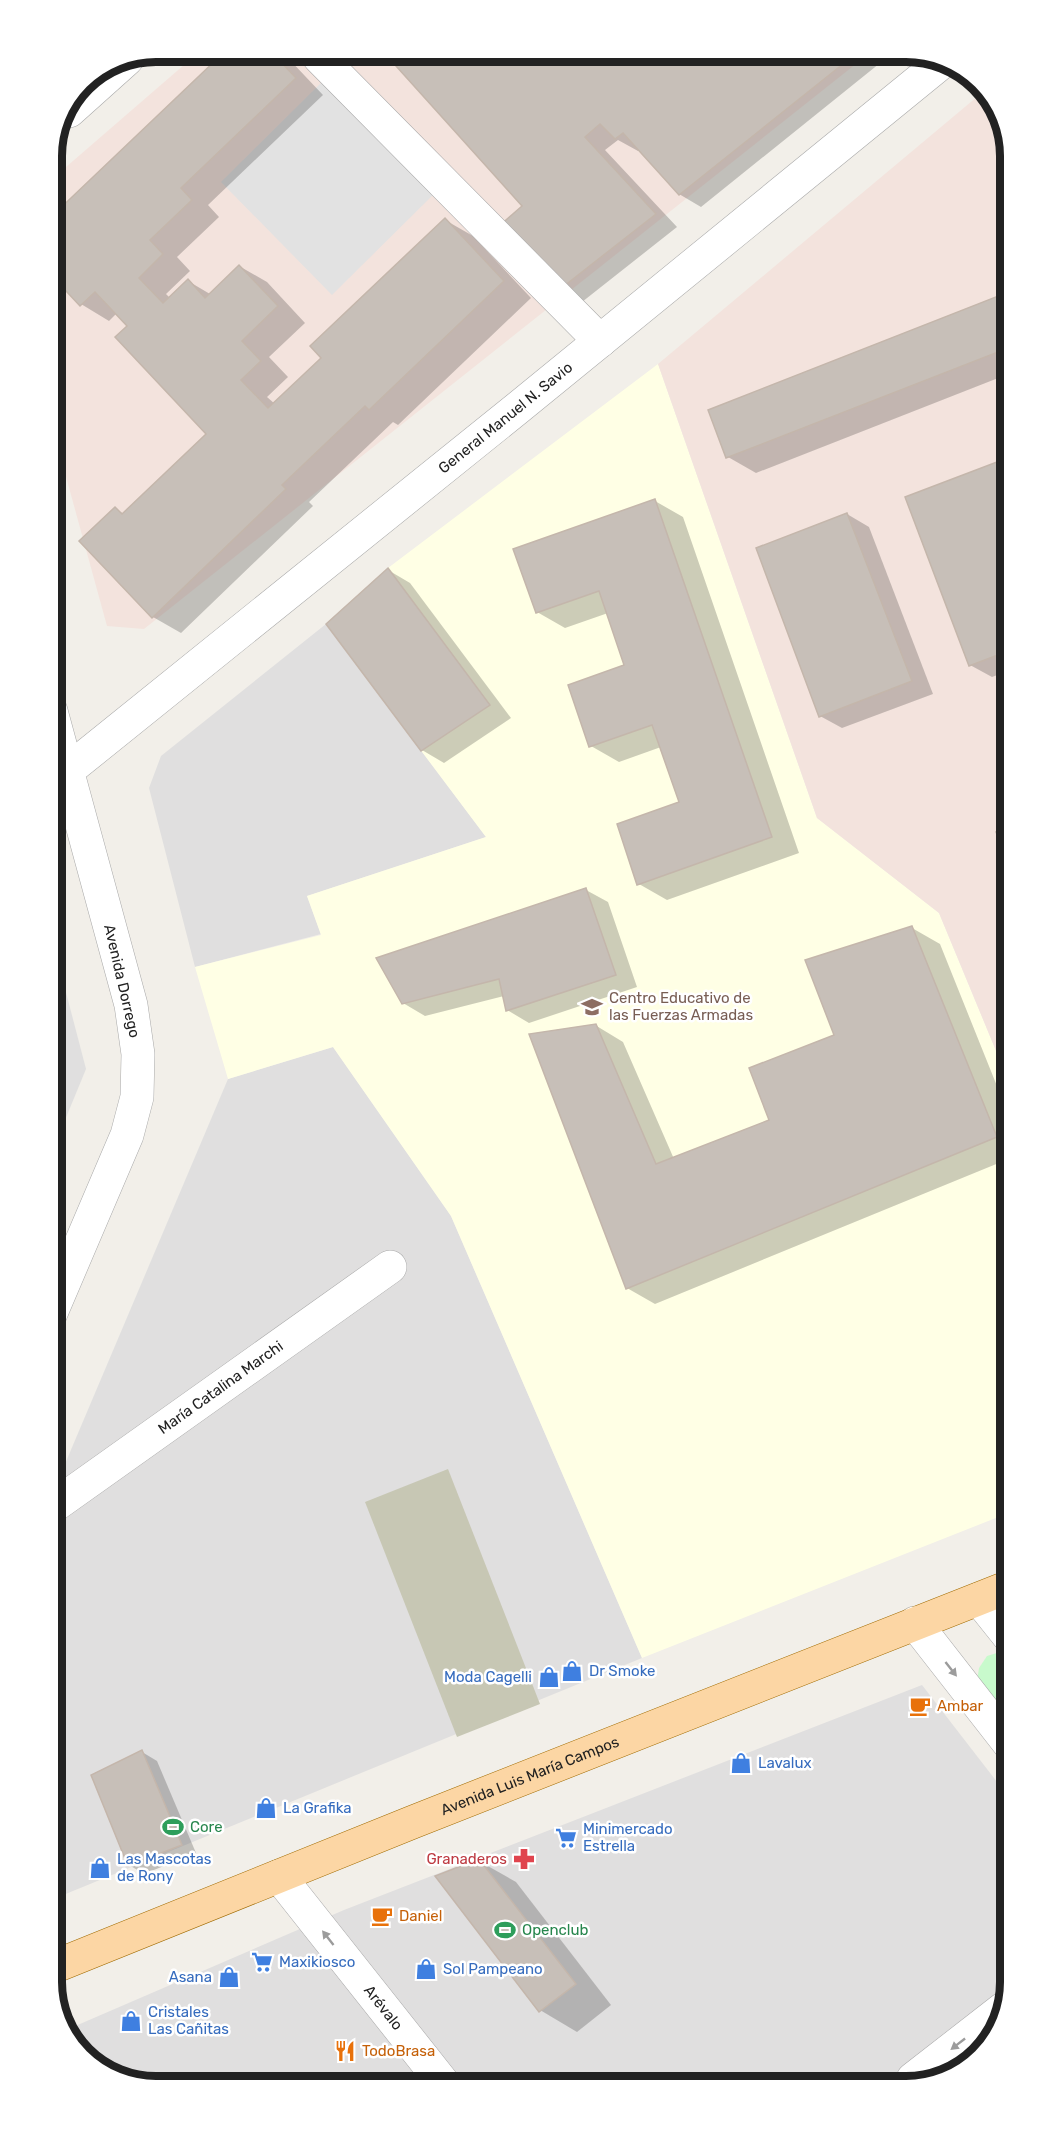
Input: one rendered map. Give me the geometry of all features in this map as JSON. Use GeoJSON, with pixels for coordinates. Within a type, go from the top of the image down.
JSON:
{"type":"FeatureCollection","features":[{"type":"Feature","properties":{"kind":"main road","name":"Avenida Luis María Campos"},"geometry":{"type":"LineString","coordinates":[[62,1964],[1000,1590]]}},
{"type":"Feature","properties":{"kind":"street"},"geometry":{"type":"LineString","coordinates":[[323,61],[600,341]]}},
{"type":"Feature","properties":{"kind":"street","name":"General Manuel N. Savio"},"geometry":{"type":"LineString","coordinates":[[62,777],[937,66]]}},
{"type":"Feature","properties":{"kind":"street"},"geometry":{"type":"LineString","coordinates":[[78,103],[113,72]]}},
{"type":"Feature","properties":{"kind":"street","name":"Avenida Dorrego"},"geometry":{"type":"LineString","coordinates":[[62,788],[131,1005],[138,1065],[137,1097],[127,1135],[62,1287]]}},
{"type":"Feature","properties":{"kind":"street","name":"María Catalina Marchi"},"geometry":{"type":"LineString","coordinates":[[62,1500],[390,1267]]}},
{"type":"Feature","properties":{"kind":"street"},"geometry":{"type":"LineString","coordinates":[[979,1599],[1000,1625]]}},
{"type":"Feature","properties":{"kind":"street"},"geometry":{"type":"LineString","coordinates":[[915,1623],[1000,1732]]}},
{"type":"Feature","properties":{"kind":"street","name":"Arévalo"},"geometry":{"type":"LineString","coordinates":[[279,1876],[436,2075]]}},
{"type":"Feature","properties":{"kind":"street"},"geometry":{"type":"LineString","coordinates":[[918,2075],[994,2016]]}},
{"type":"Feature","properties":{"kind":"shaded area"},"geometry":{"type":"Polygon","coordinates":[[[188,61],[858,62],[144,629],[107,626],[62,462],[62,170],[188,61]]]}},
{"type":"Feature","properties":{"kind":"shaded area"},"geometry":{"type":"Polygon","coordinates":[[[328,76],[439,189],[332,295],[221,182],[328,76]]]}},
{"type":"Feature","properties":{"kind":"shaded area"},"geometry":{"type":"Polygon","coordinates":[[[979,95],[981,98],[988,108],[999,137],[1000,155],[1000,1060],[939,913],[817,818],[658,364],[979,95]]]}},
{"type":"Feature","properties":{"kind":"shaded area","name":"Centro Educativo de las Fuerzas Armadas"},"geometry":{"type":"Polygon","coordinates":[[[658,364],[817,818],[939,913],[1000,1060],[1000,1516],[642,1658],[451,1216],[333,1047],[228,1079],[195,967],[321,935],[307,896],[486,837],[326,624],[388,568],[658,364]]]}},
{"type":"Feature","properties":{"kind":"shaded area"},"geometry":{"type":"Polygon","coordinates":[[[326,624],[486,837],[307,896],[321,934],[195,967],[149,788],[161,756],[326,624]]]}},
{"type":"Feature","properties":{"kind":"shaded area"},"geometry":{"type":"Polygon","coordinates":[[[62,977],[86,1069],[62,1127],[62,977]]]}},
{"type":"Feature","properties":{"kind":"shaded area"},"geometry":{"type":"Polygon","coordinates":[[[333,1047],[451,1216],[642,1658],[62,1895],[62,1471],[228,1079],[333,1047]]]}},
{"type":"Feature","properties":{"kind":"shaded area"},"geometry":{"type":"Polygon","coordinates":[[[448,1469],[540,1704],[457,1737],[365,1502],[448,1469]]]}},
{"type":"Feature","properties":{"kind":"shaded area"},"geometry":{"type":"Polygon","coordinates":[[[922,1685],[1000,1786],[1000,1994],[997,2006],[985,2034],[977,2044],[954,2063],[925,2074],[907,2076],[149,2075],[137,2074],[108,2063],[89,2048],[73,2027],[344,1910],[922,1685]]]}},
{"type":"Feature","properties":{"kind":"green space"},"geometry":{"type":"Polygon","coordinates":[[[1000,1652],[1000,1709],[977,1681],[979,1668],[987,1656],[1000,1652]]]}},
{"type":"Feature","properties":{"kind":"building"},"geometry":{"type":"Polygon","coordinates":[[[215,61],[280,61],[296,78],[181,188],[192,200],[150,240],[163,254],[139,278],[163,303],[188,279],[205,298],[239,265],[278,306],[242,341],[261,361],[241,380],[268,408],[321,358],[310,346],[445,218],[504,281],[369,410],[365,406],[282,485],[286,489],[152,618],[79,541],[115,507],[122,514],[206,434],[115,337],[127,326],[95,292],[80,306],[62,287],[62,207],[215,61]]]}},
{"type":"Feature","properties":{"kind":"building"},"geometry":{"type":"Polygon","coordinates":[[[392,61],[846,62],[679,195],[623,133],[615,139],[600,124],[585,137],[656,214],[559,290],[499,226],[522,206],[392,61]]]}},
{"type":"Feature","properties":{"kind":"building"},"geometry":{"type":"Polygon","coordinates":[[[1000,295],[1000,351],[726,458],[708,410],[1000,295]]]}},
{"type":"Feature","properties":{"kind":"building"},"geometry":{"type":"Polygon","coordinates":[[[997,462],[1000,470],[1000,654],[969,666],[905,497],[997,462]]]}},
{"type":"Feature","properties":{"kind":"building"},"geometry":{"type":"Polygon","coordinates":[[[655,499],[772,837],[637,885],[617,824],[679,802],[652,725],[589,747],[568,685],[624,665],[599,591],[536,613],[513,549],[655,499]]]}},
{"type":"Feature","properties":{"kind":"building"},"geometry":{"type":"Polygon","coordinates":[[[847,513],[912,681],[819,717],[756,548],[847,513]]]}},
{"type":"Feature","properties":{"kind":"building"},"geometry":{"type":"Polygon","coordinates":[[[388,568],[490,705],[421,751],[326,624],[388,568]]]}},
{"type":"Feature","properties":{"kind":"building"},"geometry":{"type":"Polygon","coordinates":[[[1000,830],[1000,842],[996,832],[1000,830]]]}},
{"type":"Feature","properties":{"kind":"building"},"geometry":{"type":"Polygon","coordinates":[[[586,888],[616,975],[506,1011],[499,979],[402,1004],[376,958],[586,888]]]}},
{"type":"Feature","properties":{"kind":"building"},"geometry":{"type":"Polygon","coordinates":[[[912,926],[997,1137],[626,1289],[529,1034],[596,1024],[656,1164],[769,1120],[749,1068],[834,1035],[805,960],[912,926]]]}},
{"type":"Feature","properties":{"kind":"building"},"geometry":{"type":"Polygon","coordinates":[[[142,1750],[182,1845],[128,1866],[91,1775],[142,1750]]]}},
{"type":"Feature","properties":{"kind":"building","name":"Openclub"},"geometry":{"type":"Polygon","coordinates":[[[479,1859],[576,1984],[539,2012],[435,1876],[479,1859]]]}},
{"type":"Feature","properties":{"kind":"place","name":"Centro Educativo de las Fuerzas Armadas"},"geometry":{"type":"Point","coordinates":[592,1007]}},
{"type":"Feature","properties":{"kind":"place","name":"Dr Smoke"},"geometry":{"type":"Point","coordinates":[572,1671]}},
{"type":"Feature","properties":{"kind":"place","name":"Moda Cagelli"},"geometry":{"type":"Point","coordinates":[549,1677]}},
{"type":"Feature","properties":{"kind":"place","name":"Ambar"},"geometry":{"type":"Point","coordinates":[920,1706]}},
{"type":"Feature","properties":{"kind":"place","name":"Lavalux"},"geometry":{"type":"Point","coordinates":[741,1763]}},
{"type":"Feature","properties":{"kind":"place","name":"La Grafika"},"geometry":{"type":"Point","coordinates":[266,1808]}},
{"type":"Feature","properties":{"kind":"place","name":"Core"},"geometry":{"type":"Point","coordinates":[173,1827]}},
{"type":"Feature","properties":{"kind":"place","name":"Minimercado Estrella"},"geometry":{"type":"Point","coordinates":[566,1838]}},
{"type":"Feature","properties":{"kind":"place","name":"Granaderos"},"geometry":{"type":"Point","coordinates":[524,1859]}},
{"type":"Feature","properties":{"kind":"place","name":"Las Mascotas de Rony"},"geometry":{"type":"Point","coordinates":[100,1868]}},
{"type":"Feature","properties":{"kind":"place","name":"Daniel"},"geometry":{"type":"Point","coordinates":[382,1916]}},
{"type":"Feature","properties":{"kind":"place","name":"Openclub"},"geometry":{"type":"Point","coordinates":[505,1930]}},
{"type":"Feature","properties":{"kind":"place","name":"Maxikiosco"},"geometry":{"type":"Point","coordinates":[262,1962]}},
{"type":"Feature","properties":{"kind":"place","name":"Sol Pampeano"},"geometry":{"type":"Point","coordinates":[426,1969]}},
{"type":"Feature","properties":{"kind":"place","name":"Asana"},"geometry":{"type":"Point","coordinates":[229,1977]}},
{"type":"Feature","properties":{"kind":"place","name":"Cristales Las Cañitas"},"geometry":{"type":"Point","coordinates":[131,2021]}},
{"type":"Feature","properties":{"kind":"place","name":"TodoBrasa"},"geometry":{"type":"Point","coordinates":[345,2051]}}]}
